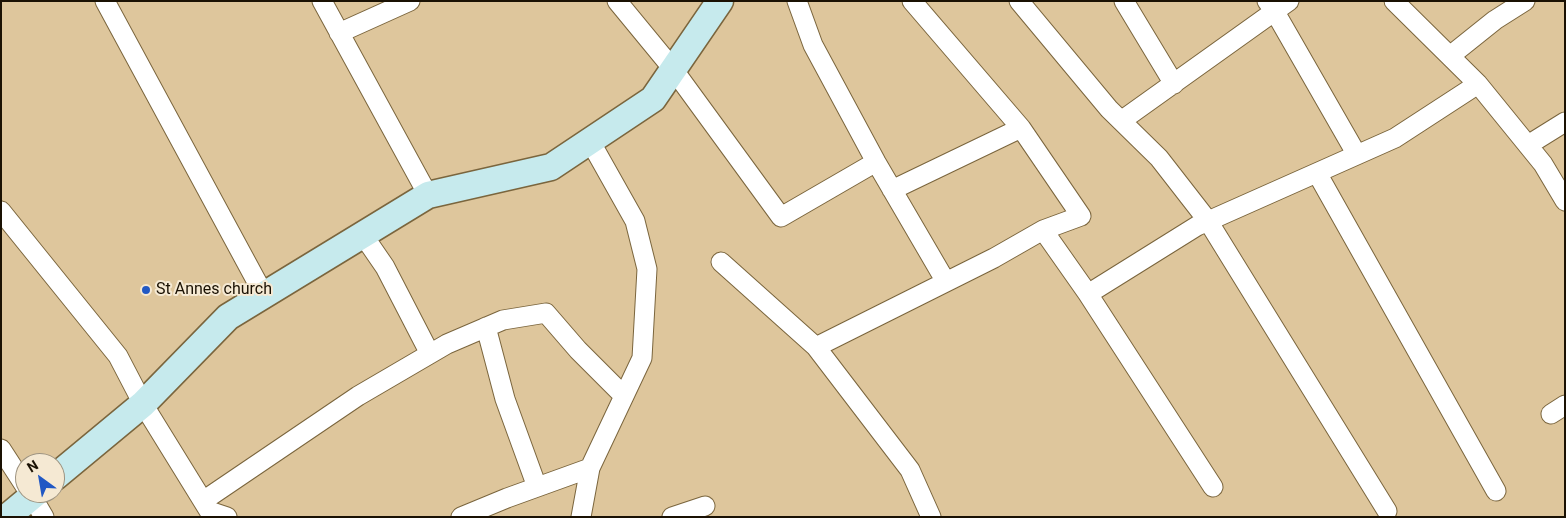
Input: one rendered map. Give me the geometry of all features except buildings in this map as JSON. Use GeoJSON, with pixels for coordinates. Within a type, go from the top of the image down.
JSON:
{"type":"FeatureCollection","features":[{"type":"Feature","properties":{"kind":"street"},"geometry":{"type":"LineString","coordinates":[[105,1],[264,295]]}},
{"type":"Feature","properties":{"kind":"street"},"geometry":{"type":"LineString","coordinates":[[322,1],[428,195]]}},
{"type":"Feature","properties":{"kind":"street"},"geometry":{"type":"LineString","coordinates":[[339,33],[410,1]]}},
{"type":"Feature","properties":{"kind":"street"},"geometry":{"type":"LineString","coordinates":[[616,1],[673,69],[781,217],[876,162]]}},
{"type":"Feature","properties":{"kind":"street"},"geometry":{"type":"LineString","coordinates":[[65,469],[143,404],[228,316],[428,195],[551,167],[653,99],[720,1]]}},
{"type":"Feature","properties":{"kind":"street"},"geometry":{"type":"LineString","coordinates":[[798,1],[813,45],[876,162],[946,282]]}},
{"type":"Feature","properties":{"kind":"street"},"geometry":{"type":"LineString","coordinates":[[816,347],[994,258],[1043,230],[1081,216],[1020,128],[912,1]]}},
{"type":"Feature","properties":{"kind":"street"},"geometry":{"type":"LineString","coordinates":[[1019,1],[1109,109],[1159,158],[1208,221],[1387,511]]}},
{"type":"Feature","properties":{"kind":"street"},"geometry":{"type":"LineString","coordinates":[[1124,1],[1174,84]]}},
{"type":"Feature","properties":{"kind":"street"},"geometry":{"type":"LineString","coordinates":[[1394,1],[1478,84],[1543,164],[1565,201]]}},
{"type":"Feature","properties":{"kind":"street"},"geometry":{"type":"LineString","coordinates":[[1450,56],[1495,20],[1525,1]]}},
{"type":"Feature","properties":{"kind":"street"},"geometry":{"type":"LineString","coordinates":[[1121,121],[1174,84],[1277,5],[1357,155]]}},
{"type":"Feature","properties":{"kind":"street"},"geometry":{"type":"LineString","coordinates":[[1088,294],[1197,226],[1395,138],[1478,84]]}},
{"type":"Feature","properties":{"kind":"street"},"geometry":{"type":"LineString","coordinates":[[1528,145],[1565,122]]}},
{"type":"Feature","properties":{"kind":"street"},"geometry":{"type":"LineString","coordinates":[[892,190],[1020,128]]}},
{"type":"Feature","properties":{"kind":"street"},"geometry":{"type":"LineString","coordinates":[[581,517],[590,468],[642,358],[647,269],[635,222],[590,141]]}},
{"type":"Feature","properties":{"kind":"street"},"geometry":{"type":"LineString","coordinates":[[1317,173],[1496,492]]}},
{"type":"Feature","properties":{"kind":"street"},"geometry":{"type":"LineString","coordinates":[[1,211],[118,356],[143,404],[213,511],[358,396],[447,344],[503,320],[546,312],[578,350],[624,396]]}},
{"type":"Feature","properties":{"kind":"street"},"geometry":{"type":"LineString","coordinates":[[1043,230],[1088,294],[1213,487]]}},
{"type":"Feature","properties":{"kind":"street"},"geometry":{"type":"LineString","coordinates":[[363,235],[385,267],[430,354]]}},
{"type":"Feature","properties":{"kind":"street"},"geometry":{"type":"LineString","coordinates":[[721,262],[816,347],[910,470],[931,517]]}},
{"type":"Feature","properties":{"kind":"street"},"geometry":{"type":"LineString","coordinates":[[486,327],[505,399],[537,487]]}},
{"type":"Feature","properties":{"kind":"street"},"geometry":{"type":"LineString","coordinates":[[1,449],[15,470]]}},
{"type":"Feature","properties":{"kind":"street"},"geometry":{"type":"LineString","coordinates":[[462,517],[590,468]]}},
{"type":"Feature","properties":{"kind":"street"},"geometry":{"type":"LineString","coordinates":[[7,517],[25,503]]}},
{"type":"Feature","properties":{"kind":"street"},"geometry":{"type":"LineString","coordinates":[[672,517],[705,506]]}},
{"type":"Feature","properties":{"kind":"place","name":"St Annes church"},"geometry":{"type":"Point","coordinates":[146,290]}}]}
